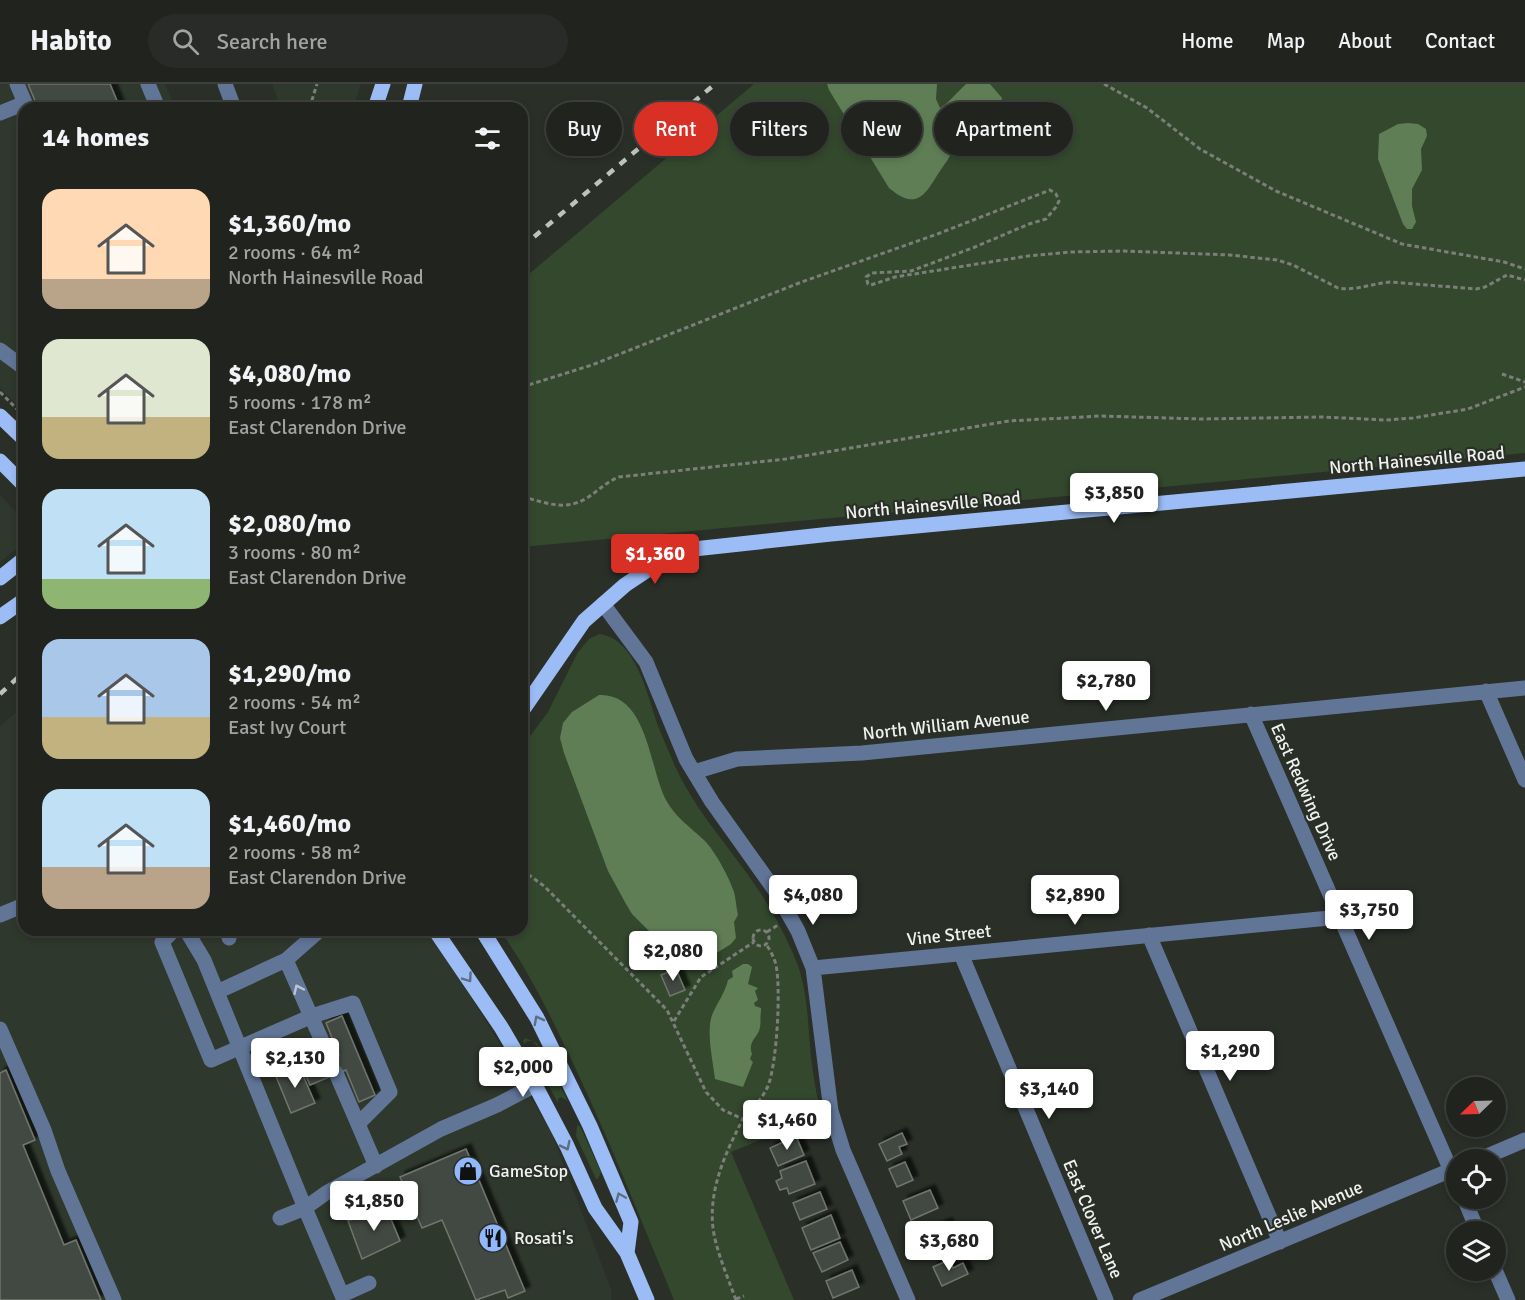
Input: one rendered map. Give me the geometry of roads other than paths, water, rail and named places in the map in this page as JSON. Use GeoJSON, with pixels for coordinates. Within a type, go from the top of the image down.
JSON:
{"type":"FeatureCollection","features":[{"type":"Feature","properties":{"kind":"main road"},"geometry":{"type":"LineString","coordinates":[[377,102],[382,84]]}},
{"type":"Feature","properties":{"kind":"main road"},"geometry":{"type":"LineString","coordinates":[[410,102],[415,84]]}},
{"type":"Feature","properties":{"kind":"main road"},"geometry":{"type":"LineString","coordinates":[[0,416],[18,433]]}},
{"type":"Feature","properties":{"kind":"main road"},"geometry":{"type":"LineString","coordinates":[[0,461],[18,478]]}},
{"type":"Feature","properties":{"kind":"main road","name":"North Hainesville Road"},"geometry":{"type":"LineString","coordinates":[[528,702],[584,621],[625,585],[661,561],[694,549],[831,534],[1525,469]]}},
{"type":"Feature","properties":{"kind":"main road"},"geometry":{"type":"LineString","coordinates":[[0,578],[18,564]]}},
{"type":"Feature","properties":{"kind":"main road"},"geometry":{"type":"LineString","coordinates":[[0,617],[18,604]]}},
{"type":"Feature","properties":{"kind":"main road"},"geometry":{"type":"LineString","coordinates":[[439,936],[501,1027],[535,1085],[567,1146],[595,1208],[627,1253],[647,1300]]}},
{"type":"Feature","properties":{"kind":"main road"},"geometry":{"type":"LineString","coordinates":[[486,936],[537,1018],[590,1126],[631,1222],[627,1253]]}},
{"type":"Feature","properties":{"kind":"street"},"geometry":{"type":"LineString","coordinates":[[17,84],[24,102]]}},
{"type":"Feature","properties":{"kind":"street"},"geometry":{"type":"LineString","coordinates":[[148,84],[156,102]]}},
{"type":"Feature","properties":{"kind":"street"},"geometry":{"type":"LineString","coordinates":[[225,84],[232,102]]}},
{"type":"Feature","properties":{"kind":"street"},"geometry":{"type":"LineString","coordinates":[[0,113],[18,108]]}},
{"type":"Feature","properties":{"kind":"street"},"geometry":{"type":"LineString","coordinates":[[0,350],[18,364]]}},
{"type":"Feature","properties":{"kind":"street"},"geometry":{"type":"LineString","coordinates":[[603,604],[646,662],[694,772],[712,802],[776,892],[798,931],[813,968],[831,1111],[843,1150],[908,1300]]}},
{"type":"Feature","properties":{"kind":"street","name":"North William Avenue"},"geometry":{"type":"LineString","coordinates":[[694,772],[737,759],[862,753],[1525,688]]}},
{"type":"Feature","properties":{"kind":"street"},"geometry":{"type":"LineString","coordinates":[[1486,691],[1525,780]]}},
{"type":"Feature","properties":{"kind":"street","name":"East Redwing Drive"},"geometry":{"type":"LineString","coordinates":[[1251,714],[1446,1154]]}},
{"type":"Feature","properties":{"kind":"street"},"geometry":{"type":"LineString","coordinates":[[0,915],[18,908]]}},
{"type":"Feature","properties":{"kind":"street","name":"Vine Street"},"geometry":{"type":"LineString","coordinates":[[813,968],[1340,917]]}},
{"type":"Feature","properties":{"kind":"street"},"geometry":{"type":"LineString","coordinates":[[1149,935],[1280,1242]]}},
{"type":"Feature","properties":{"kind":"street"},"geometry":{"type":"LineString","coordinates":[[168,936],[162,942],[212,1060],[312,1016],[353,1003],[390,1092],[358,1124]]}},
{"type":"Feature","properties":{"kind":"street"},"geometry":{"type":"LineString","coordinates":[[190,936],[200,952],[217,992],[343,1297],[369,1283]]}},
{"type":"Feature","properties":{"kind":"street"},"geometry":{"type":"LineString","coordinates":[[217,992],[286,960],[313,936]]}},
{"type":"Feature","properties":{"kind":"street","name":"East Clover Lane"},"geometry":{"type":"LineString","coordinates":[[961,954],[1106,1300]]}},
{"type":"Feature","properties":{"kind":"street"},"geometry":{"type":"LineString","coordinates":[[286,960],[330,1059]]}},
{"type":"Feature","properties":{"kind":"street"},"geometry":{"type":"LineString","coordinates":[[1,1034],[44,1130],[58,1172],[114,1300]]}},
{"type":"Feature","properties":{"kind":"street"},"geometry":{"type":"LineString","coordinates":[[336,1073],[376,1166]]}},
{"type":"Feature","properties":{"kind":"street"},"geometry":{"type":"LineString","coordinates":[[280,1218],[305,1208],[326,1193],[441,1130],[497,1106],[535,1085]]}},
{"type":"Feature","properties":{"kind":"street"},"geometry":{"type":"LineString","coordinates":[[1504,1149],[1525,1140]]}},
{"type":"Feature","properties":{"kind":"street","name":"North Leslie Avenue"},"geometry":{"type":"LineString","coordinates":[[1140,1300],[1280,1242],[1446,1177]]}},
{"type":"Feature","properties":{"kind":"street"},"geometry":{"type":"LineString","coordinates":[[1500,1281],[1508,1300]]}},
{"type":"Feature","properties":{"kind":"railway"},"geometry":{"type":"LineString","coordinates":[[528,242],[715,84]]}},
{"type":"Feature","properties":{"kind":"railway"},"geometry":{"type":"LineString","coordinates":[[0,694],[18,678]]}},
{"type":"Feature","properties":{"kind":"place","name":"GameStop"},"geometry":{"type":"Point","coordinates":[468,1171]}},
{"type":"Feature","properties":{"kind":"place","name":"Rosati's"},"geometry":{"type":"Point","coordinates":[493,1238]}}]}
